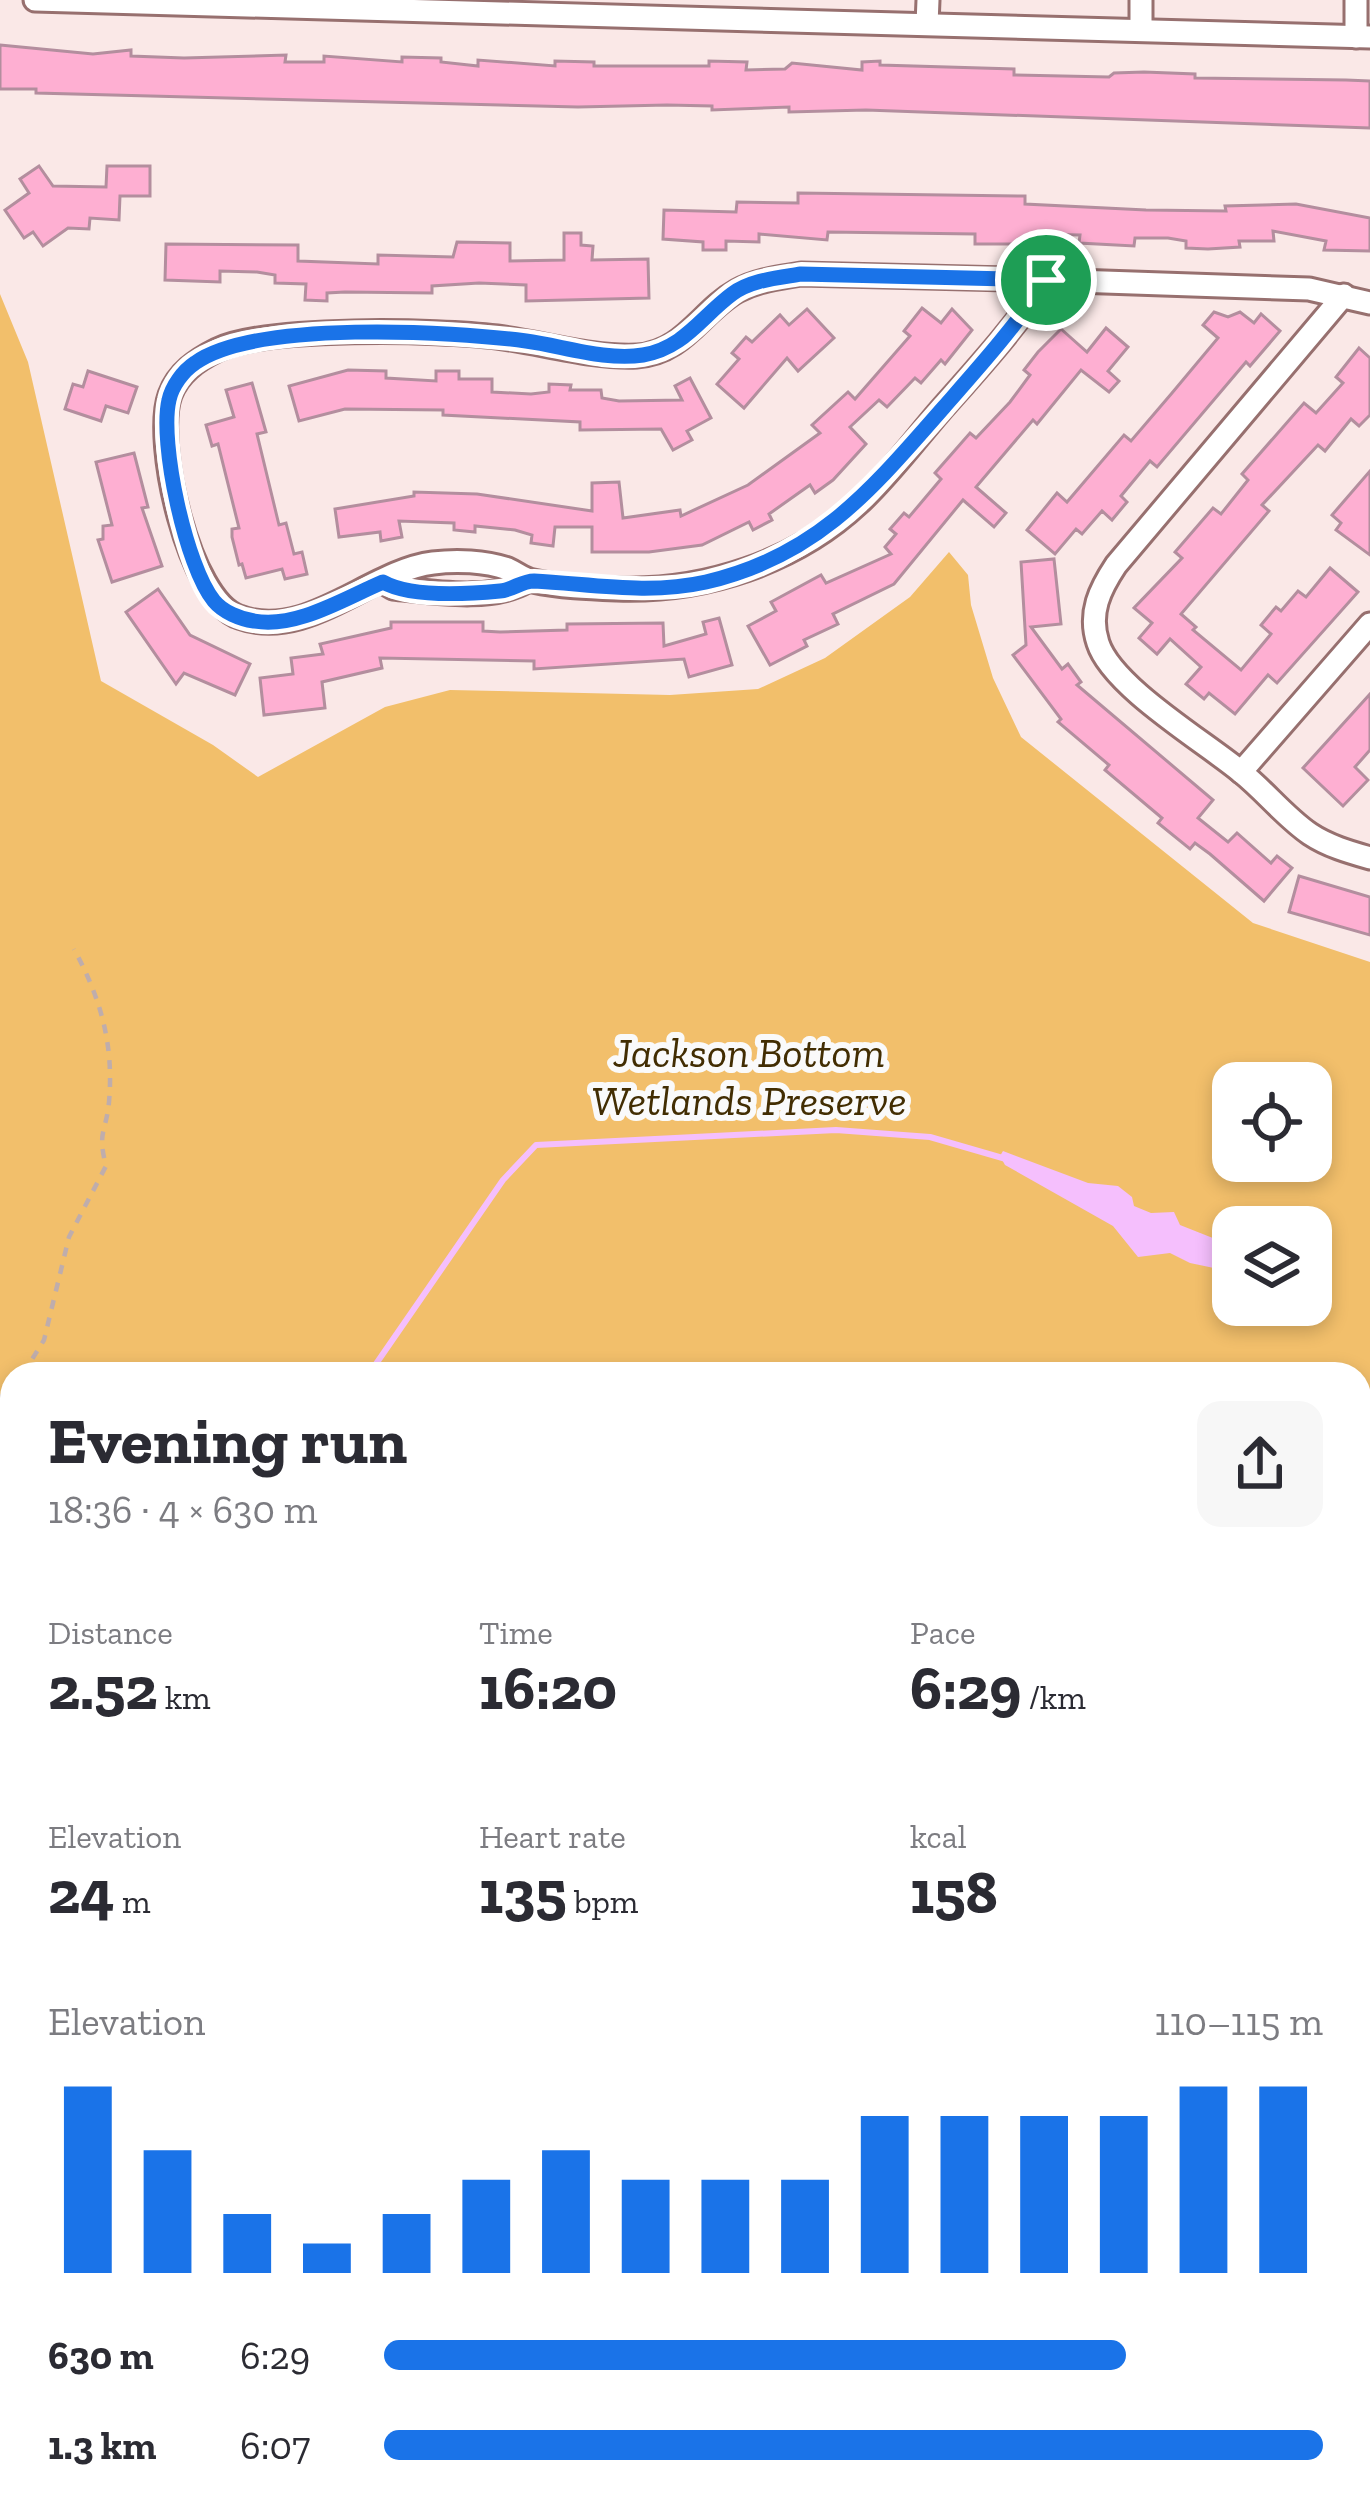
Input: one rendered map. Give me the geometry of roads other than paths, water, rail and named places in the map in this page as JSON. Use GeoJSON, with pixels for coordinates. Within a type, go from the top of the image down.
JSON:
{"type":"FeatureCollection","features":[{"type":"Feature","properties":{"kind":"street"},"geometry":{"type":"LineString","coordinates":[[35,0],[618,8],[927,24],[1363,37],[1356,0]]}},
{"type":"Feature","properties":{"kind":"street"},"geometry":{"type":"LineString","coordinates":[[927,24],[928,0]]}},
{"type":"Feature","properties":{"kind":"street"},"geometry":{"type":"LineString","coordinates":[[1141,0],[1141,30]]}},
{"type":"Feature","properties":{"kind":"street"},"geometry":{"type":"LineString","coordinates":[[1046,280],[1020,320],[860,503],[822,533],[746,570],[705,582],[623,590],[527,580],[508,569],[443,562],[410,566],[383,582],[285,621],[258,622],[234,616],[214,602],[200,574],[170,474],[169,398],[188,368],[223,347],[251,341],[351,335],[484,336],[641,356],[688,336],[733,293],[761,280],[801,274],[1046,280],[1228,285],[1344,295],[1370,303]]}},
{"type":"Feature","properties":{"kind":"street"},"geometry":{"type":"LineString","coordinates":[[1344,295],[1116,566],[1095,606],[1098,645],[1148,701],[1241,772],[1308,833],[1340,850],[1370,858]]}},
{"type":"Feature","properties":{"kind":"street"},"geometry":{"type":"LineString","coordinates":[[1241,772],[1370,624]]}},
{"type":"Feature","properties":{"kind":"waterway"},"geometry":{"type":"LineString","coordinates":[[377,1362],[503,1180],[536,1145],[836,1130],[930,1137],[1006,1159]]}},
{"type":"Feature","properties":{"kind":"park label","name":"Jackson Bottom Wetlands Preserve"},"geometry":{"type":"Point","coordinates":[749,1076]}}]}
